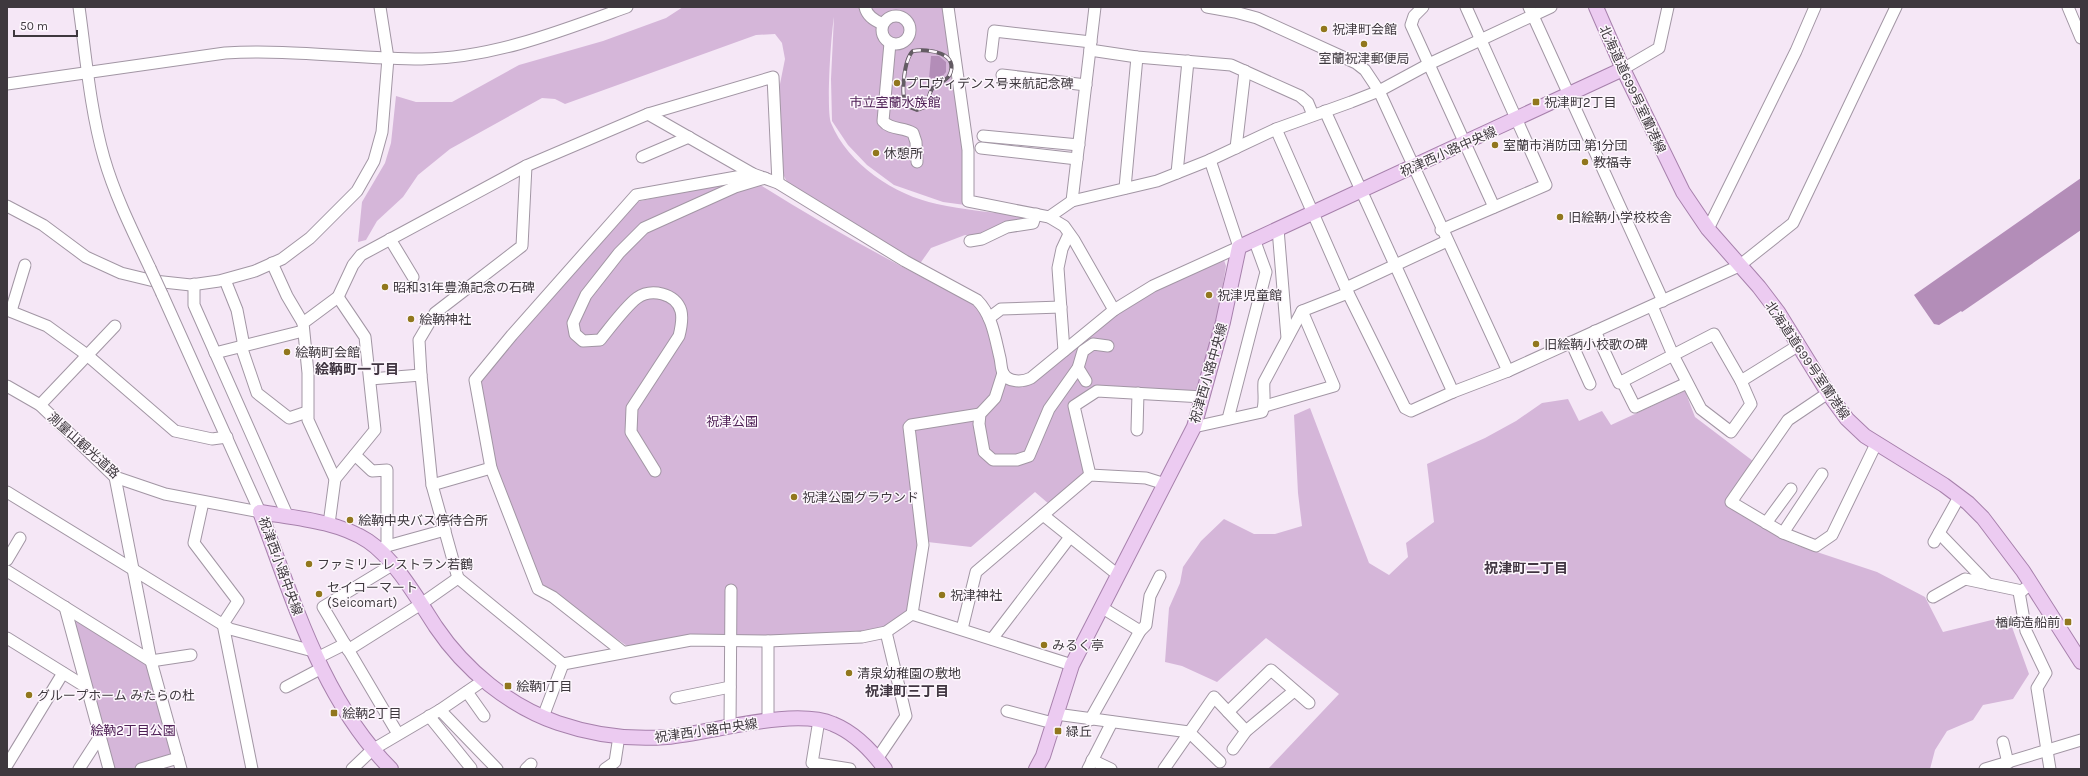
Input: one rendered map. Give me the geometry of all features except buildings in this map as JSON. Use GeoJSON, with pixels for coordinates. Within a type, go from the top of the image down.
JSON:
{"type":"FeatureCollection","features":[{"type":"Feature","properties":{"kind":"main road","name":"北海道道699号室蘭港線"},"geometry":{"type":"LineString","coordinates":[[1596,7],[1623,69],[1667,162],[1683,192],[1708,229],[1774,307],[1828,393],[1855,427],[1876,444],[1959,497],[1983,518],[2000,538],[2026,588],[2081,662]]}},
{"type":"Feature","properties":{"kind":"main road","name":"祝津西小路中央線"},"geometry":{"type":"LineString","coordinates":[[1036,769],[1043,756],[1072,665],[1194,427],[1223,322],[1239,247],[1413,166],[1465,144],[1623,69]]}},
{"type":"Feature","properties":{"kind":"main road","name":"祝津西小路中央線"},"geometry":{"type":"LineString","coordinates":[[260,512],[328,524],[349,531],[383,548],[392,565],[456,653],[484,680],[508,698],[543,717],[574,728],[619,736],[667,737],[787,718],[819,720],[843,729],[862,743],[881,764]]}},
{"type":"Feature","properties":{"kind":"main road","name":"祝津西小路中央線"},"geometry":{"type":"LineString","coordinates":[[260,512],[317,659],[344,712],[372,750],[391,769]]}},
{"type":"Feature","properties":{"kind":"street"},"geometry":{"type":"LineString","coordinates":[[79,7],[96,123],[106,163],[115,190],[260,512]]}},
{"type":"Feature","properties":{"kind":"street"},"geometry":{"type":"LineString","coordinates":[[7,206],[43,225],[86,257],[121,273],[154,281],[194,284],[225,280],[255,271],[282,259],[310,238],[356,191],[369,171],[382,132],[388,58],[380,7]]}},
{"type":"Feature","properties":{"kind":"street"},"geometry":{"type":"LineString","coordinates":[[7,84],[225,53],[261,51],[388,58],[423,59],[453,57],[501,49],[546,36],[627,7]]}},
{"type":"Feature","properties":{"kind":"street"},"geometry":{"type":"LineString","coordinates":[[865,7],[866,11],[874,20],[883,24]]}},
{"type":"Feature","properties":{"kind":"street"},"geometry":{"type":"LineString","coordinates":[[948,7],[968,150],[968,202],[1049,217],[1064,226],[1114,310]]}},
{"type":"Feature","properties":{"kind":"street"},"geometry":{"type":"LineString","coordinates":[[1072,201],[1095,7]]}},
{"type":"Feature","properties":{"kind":"street"},"geometry":{"type":"LineString","coordinates":[[1207,7],[1257,18],[1356,63],[1365,70],[1379,90],[1447,242],[1508,371]]}},
{"type":"Feature","properties":{"kind":"street"},"geometry":{"type":"LineString","coordinates":[[1423,7],[1414,16],[1411,25],[1494,207]]}},
{"type":"Feature","properties":{"kind":"street"},"geometry":{"type":"LineString","coordinates":[[1442,230],[1546,185],[1518,118],[1466,7]]}},
{"type":"Feature","properties":{"kind":"street"},"geometry":{"type":"LineString","coordinates":[[1049,217],[1072,201],[1158,181],[1210,160],[1276,129],[1379,90],[1429,64],[1481,40],[1531,11],[1551,7]]}},
{"type":"Feature","properties":{"kind":"street"},"geometry":{"type":"LineString","coordinates":[[1623,69],[1659,48],[1668,7]]}},
{"type":"Feature","properties":{"kind":"street"},"geometry":{"type":"LineString","coordinates":[[1708,229],[1796,51],[1815,7]]}},
{"type":"Feature","properties":{"kind":"street"},"geometry":{"type":"LineString","coordinates":[[1276,129],[1347,290],[1404,408],[1411,411],[1453,392],[1508,371],[1739,266],[1793,223],[1896,7]]}},
{"type":"Feature","properties":{"kind":"street"},"geometry":{"type":"LineString","coordinates":[[2068,7],[2081,38]]}},
{"type":"Feature","properties":{"kind":"street"},"geometry":{"type":"LineString","coordinates":[[1531,11],[1663,301]]}},
{"type":"Feature","properties":{"kind":"street"},"geometry":{"type":"LineString","coordinates":[[894,16],[904,19],[909,26],[910,31],[906,39],[899,44],[890,43],[886,41],[882,33],[883,24],[886,20],[894,16]]}},
{"type":"Feature","properties":{"kind":"street"},"geometry":{"type":"LineString","coordinates":[[991,56],[994,31],[1090,46],[1137,57],[1231,65],[1300,96],[1308,103],[1313,115]]}},
{"type":"Feature","properties":{"kind":"street"},"geometry":{"type":"LineString","coordinates":[[890,43],[883,121],[891,127],[912,133],[915,137],[917,162]]}},
{"type":"Feature","properties":{"kind":"street"},"geometry":{"type":"LineString","coordinates":[[1125,188],[1137,57]]}},
{"type":"Feature","properties":{"kind":"street"},"geometry":{"type":"LineString","coordinates":[[1177,173],[1188,61]]}},
{"type":"Feature","properties":{"kind":"street"},"geometry":{"type":"LineString","coordinates":[[1236,148],[1245,70]]}},
{"type":"Feature","properties":{"kind":"street"},"geometry":{"type":"LineString","coordinates":[[1002,75],[1086,85]]}},
{"type":"Feature","properties":{"kind":"street"},"geometry":{"type":"LineString","coordinates":[[215,353],[243,346],[303,327],[338,297],[352,264],[361,255],[526,166],[648,114],[773,76],[778,183]]}},
{"type":"Feature","properties":{"kind":"street"},"geometry":{"type":"LineString","coordinates":[[1325,111],[1360,191],[1453,392]]}},
{"type":"Feature","properties":{"kind":"street"},"geometry":{"type":"LineString","coordinates":[[648,114],[753,174],[778,183],[905,261],[977,300],[986,308],[1003,373],[995,398],[980,414],[979,424],[984,452],[993,460],[1017,460],[1029,456],[1049,409],[1078,368],[1083,351],[1093,344],[1108,346]]}},
{"type":"Feature","properties":{"kind":"street"},"geometry":{"type":"LineString","coordinates":[[983,136],[1079,145]]}},
{"type":"Feature","properties":{"kind":"street"},"geometry":{"type":"LineString","coordinates":[[642,157],[689,138]]}},
{"type":"Feature","properties":{"kind":"street"},"geometry":{"type":"LineString","coordinates":[[981,148],[1077,159]]}},
{"type":"Feature","properties":{"kind":"street"},"geometry":{"type":"LineString","coordinates":[[1003,373],[1009,378],[1025,381],[1031,378],[1114,310],[1153,286],[1239,247],[1210,160]]}},
{"type":"Feature","properties":{"kind":"street"},"geometry":{"type":"LineString","coordinates":[[526,166],[522,246],[435,313],[419,340],[421,375],[432,485],[458,578],[563,664]]}},
{"type":"Feature","properties":{"kind":"street"},"geometry":{"type":"LineString","coordinates":[[623,652],[553,597],[538,589],[491,468],[476,380],[512,335],[636,195],[753,174]]}},
{"type":"Feature","properties":{"kind":"street"},"geometry":{"type":"LineString","coordinates":[[655,471],[632,432],[632,408],[680,336],[682,323],[681,310],[674,300],[669,297],[658,292],[648,293],[637,298],[600,340],[583,341],[575,334],[573,323],[586,295],[619,253],[644,228],[736,187],[765,178]]}},
{"type":"Feature","properties":{"kind":"street"},"geometry":{"type":"LineString","coordinates":[[970,241],[982,239],[1007,227],[1033,223],[1036,214]]}},
{"type":"Feature","properties":{"kind":"street"},"geometry":{"type":"LineString","coordinates":[[1278,229],[1287,338]]}},
{"type":"Feature","properties":{"kind":"street"},"geometry":{"type":"LineString","coordinates":[[1064,352],[1058,268],[1062,249],[1069,234]]}},
{"type":"Feature","properties":{"kind":"street"},"geometry":{"type":"LineString","coordinates":[[390,239],[413,277]]}},
{"type":"Feature","properties":{"kind":"street"},"geometry":{"type":"LineString","coordinates":[[1228,419],[1266,272],[1254,240]]}},
{"type":"Feature","properties":{"kind":"street"},"geometry":{"type":"LineString","coordinates":[[1194,427],[1262,412],[1265,406],[1263,391],[1264,382],[1302,311],[1395,265],[1447,242]]}},
{"type":"Feature","properties":{"kind":"street"},"geometry":{"type":"LineString","coordinates":[[272,263],[303,327],[308,374],[307,412],[310,425],[335,480]]}},
{"type":"Feature","properties":{"kind":"street"},"geometry":{"type":"LineString","coordinates":[[24,265],[9,311],[47,326],[87,355],[175,430],[212,439],[227,437]]}},
{"type":"Feature","properties":{"kind":"street"},"geometry":{"type":"LineString","coordinates":[[225,280],[237,310],[243,346],[257,392],[290,418],[307,412]]}},
{"type":"Feature","properties":{"kind":"street"},"geometry":{"type":"LineString","coordinates":[[194,284],[194,305],[288,517]]}},
{"type":"Feature","properties":{"kind":"street"},"geometry":{"type":"LineString","coordinates":[[328,524],[335,480],[375,430],[365,337],[338,297]]}},
{"type":"Feature","properties":{"kind":"street"},"geometry":{"type":"LineString","coordinates":[[1622,382],[1673,355],[1714,334],[1741,381],[1751,404],[1731,432],[1701,410],[1673,355],[1652,306]]}},
{"type":"Feature","properties":{"kind":"street"},"geometry":{"type":"LineString","coordinates":[[989,318],[1001,309],[1061,307]]}},
{"type":"Feature","properties":{"kind":"street"},"geometry":{"type":"LineString","coordinates":[[1265,406],[1334,386],[1302,311]]}},
{"type":"Feature","properties":{"kind":"street"},"geometry":{"type":"LineString","coordinates":[[40,405],[115,326]]}},
{"type":"Feature","properties":{"kind":"street"},"geometry":{"type":"LineString","coordinates":[[1595,331],[1619,383],[1622,382],[1635,407],[1687,383]]}},
{"type":"Feature","properties":{"kind":"street"},"geometry":{"type":"LineString","coordinates":[[1571,342],[1590,384]]}},
{"type":"Feature","properties":{"kind":"street"},"geometry":{"type":"LineString","coordinates":[[1741,381],[1798,345]]}},
{"type":"Feature","properties":{"kind":"street"},"geometry":{"type":"LineString","coordinates":[[1078,368],[1086,381]]}},
{"type":"Feature","properties":{"kind":"street"},"geometry":{"type":"LineString","coordinates":[[370,379],[421,375]]}},
{"type":"Feature","properties":{"kind":"street","name":"測量山観光道路"},"geometry":{"type":"LineString","coordinates":[[7,386],[40,405],[116,477],[165,494],[260,512]]}},
{"type":"Feature","properties":{"kind":"street"},"geometry":{"type":"LineString","coordinates":[[1090,475],[1074,406],[1097,392],[1203,396]]}},
{"type":"Feature","properties":{"kind":"street"},"geometry":{"type":"LineString","coordinates":[[1137,430],[1138,393]]}},
{"type":"Feature","properties":{"kind":"street"},"geometry":{"type":"LineString","coordinates":[[1828,393],[1788,420],[1731,502],[1783,533],[1816,546],[1832,535],[1876,444]]}},
{"type":"Feature","properties":{"kind":"street"},"geometry":{"type":"LineString","coordinates":[[563,664],[691,640],[768,641],[862,637],[886,632],[912,614],[923,545],[909,427],[911,425],[980,414]]}},
{"type":"Feature","properties":{"kind":"street"},"geometry":{"type":"LineString","coordinates":[[355,455],[372,471],[387,470],[383,548],[445,530]]}},
{"type":"Feature","properties":{"kind":"street"},"geometry":{"type":"LineString","coordinates":[[432,485],[491,468]]}},
{"type":"Feature","properties":{"kind":"street"},"geometry":{"type":"LineString","coordinates":[[1783,533],[1822,474]]}},
{"type":"Feature","properties":{"kind":"street"},"geometry":{"type":"LineString","coordinates":[[962,629],[976,572],[1090,475],[1146,478],[1165,484]]}},
{"type":"Feature","properties":{"kind":"street"},"geometry":{"type":"LineString","coordinates":[[116,477],[152,661],[179,764],[141,769]]}},
{"type":"Feature","properties":{"kind":"street"},"geometry":{"type":"LineString","coordinates":[[1766,523],[1791,489]]}},
{"type":"Feature","properties":{"kind":"street"},"geometry":{"type":"LineString","coordinates":[[7,492],[230,629],[317,659]]}},
{"type":"Feature","properties":{"kind":"street"},"geometry":{"type":"LineString","coordinates":[[1959,497],[1937,537],[1988,584]]}},
{"type":"Feature","properties":{"kind":"street"},"geometry":{"type":"LineString","coordinates":[[203,502],[194,543],[238,601],[223,624],[252,769]]}},
{"type":"Feature","properties":{"kind":"street"},"geometry":{"type":"LineString","coordinates":[[1043,515],[1118,574]]}},
{"type":"Feature","properties":{"kind":"street"},"geometry":{"type":"LineString","coordinates":[[992,639],[1070,537]]}},
{"type":"Feature","properties":{"kind":"street"},"geometry":{"type":"LineString","coordinates":[[7,560],[20,538]]}},
{"type":"Feature","properties":{"kind":"street"},"geometry":{"type":"LineString","coordinates":[[392,565],[323,607],[398,734]]}},
{"type":"Feature","properties":{"kind":"street"},"geometry":{"type":"LineString","coordinates":[[7,571],[152,661],[191,656]]}},
{"type":"Feature","properties":{"kind":"street"},"geometry":{"type":"LineString","coordinates":[[1090,720],[1140,630],[1146,625],[1150,596],[1160,576]]}},
{"type":"Feature","properties":{"kind":"street"},"geometry":{"type":"LineString","coordinates":[[286,687],[317,659],[347,647],[421,604],[458,578]]}},
{"type":"Feature","properties":{"kind":"street"},"geometry":{"type":"LineString","coordinates":[[1933,597],[1965,579],[1988,584],[2026,588]]}},
{"type":"Feature","properties":{"kind":"street"},"geometry":{"type":"LineString","coordinates":[[2026,588],[2019,592],[2026,631],[2046,672],[2037,688],[2050,769]]}},
{"type":"Feature","properties":{"kind":"street"},"geometry":{"type":"LineString","coordinates":[[730,727],[731,590]]}},
{"type":"Feature","properties":{"kind":"street"},"geometry":{"type":"LineString","coordinates":[[1101,607],[1140,630]]}},
{"type":"Feature","properties":{"kind":"street"},"geometry":{"type":"LineString","coordinates":[[65,608],[108,769]]}},
{"type":"Feature","properties":{"kind":"street"},"geometry":{"type":"LineString","coordinates":[[912,614],[1072,665]]}},
{"type":"Feature","properties":{"kind":"street"},"geometry":{"type":"LineString","coordinates":[[881,764],[906,716],[886,632]]}},
{"type":"Feature","properties":{"kind":"street"},"geometry":{"type":"LineString","coordinates":[[7,638],[86,687]]}},
{"type":"Feature","properties":{"kind":"street"},"geometry":{"type":"LineString","coordinates":[[768,641],[768,721]]}},
{"type":"Feature","properties":{"kind":"street"},"geometry":{"type":"LineString","coordinates":[[543,717],[563,664]]}},
{"type":"Feature","properties":{"kind":"street"},"geometry":{"type":"LineString","coordinates":[[1228,712],[1271,670],[1309,703]]}},
{"type":"Feature","properties":{"kind":"street"},"geometry":{"type":"LineString","coordinates":[[7,765],[63,673]]}},
{"type":"Feature","properties":{"kind":"street"},"geometry":{"type":"LineString","coordinates":[[352,769],[372,750],[440,710],[484,680]]}},
{"type":"Feature","properties":{"kind":"street"},"geometry":{"type":"LineString","coordinates":[[676,698],[730,687]]}},
{"type":"Feature","properties":{"kind":"street"},"geometry":{"type":"LineString","coordinates":[[1233,749],[1246,731],[1294,691]]}},
{"type":"Feature","properties":{"kind":"street"},"geometry":{"type":"LineString","coordinates":[[467,692],[484,716]]}},
{"type":"Feature","properties":{"kind":"street"},"geometry":{"type":"LineString","coordinates":[[1164,769],[1214,696],[1246,731]]}},
{"type":"Feature","properties":{"kind":"street"},"geometry":{"type":"LineString","coordinates":[[440,710],[497,769]]}},
{"type":"Feature","properties":{"kind":"street"},"geometry":{"type":"LineString","coordinates":[[1008,712],[1054,718],[1112,722],[1189,732],[1220,762]]}},
{"type":"Feature","properties":{"kind":"street"},"geometry":{"type":"LineString","coordinates":[[429,716],[468,764],[480,751]]}},
{"type":"Feature","properties":{"kind":"street"},"geometry":{"type":"LineString","coordinates":[[819,720],[812,763],[850,769]]}},
{"type":"Feature","properties":{"kind":"street"},"geometry":{"type":"LineString","coordinates":[[1111,769],[1090,765],[1112,722]]}},
{"type":"Feature","properties":{"kind":"street"},"geometry":{"type":"LineString","coordinates":[[605,769],[618,766],[619,736]]}},
{"type":"Feature","properties":{"kind":"street"},"geometry":{"type":"LineString","coordinates":[[79,769],[99,738]]}},
{"type":"Feature","properties":{"kind":"street"},"geometry":{"type":"LineString","coordinates":[[1985,769],[2006,765],[2081,740]]}},
{"type":"Feature","properties":{"kind":"street"},"geometry":{"type":"LineString","coordinates":[[2003,742],[2006,765]]}},
{"type":"Feature","properties":{"kind":"green space","name":"市立室蘭水族館"},"geometry":{"type":"Polygon","coordinates":[[[683,7],[945,7],[964,151],[965,205],[943,202],[894,185],[867,165],[848,145],[832,121],[831,79],[834,17],[830,55],[829,88],[831,123],[849,152],[861,164],[874,176],[905,193],[921,200],[937,204],[1033,217],[986,237],[965,235],[931,248],[919,265],[789,186],[780,168],[777,99],[785,59],[782,43],[775,34],[756,35],[565,104],[555,99],[542,98],[450,149],[418,175],[403,197],[377,221],[366,240],[358,242],[362,202],[385,163],[391,143],[396,96],[416,102],[452,102],[519,65],[603,41],[666,18],[683,7]]]}},
{"type":"Feature","properties":{"kind":"green space","name":"祝津公園"},"geometry":{"type":"Polygon","coordinates":[[[748,177],[830,227],[972,303],[981,311],[985,320],[996,366],[1014,384],[1118,314],[1172,281],[1224,260],[1226,266],[1219,308],[1198,394],[1099,390],[1069,404],[1084,475],[1049,504],[1035,492],[971,547],[919,541],[909,610],[884,629],[859,633],[630,648],[540,586],[498,476],[479,384],[485,374],[636,202],[748,177]]]}},
{"type":"Feature","properties":{"kind":"green space"},"geometry":{"type":"Polygon","coordinates":[[[1685,391],[1695,417],[1753,461],[1726,503],[1793,544],[1877,572],[1925,597],[1943,632],[2008,616],[2029,674],[2013,699],[1983,705],[1973,720],[1947,731],[1935,750],[1930,769],[1268,769],[1339,694],[1266,638],[1217,682],[1182,666],[1165,662],[1169,608],[1180,583],[1183,567],[1201,541],[1224,519],[1254,534],[1275,534],[1302,526],[1298,493],[1294,415],[1310,408],[1369,563],[1389,575],[1408,557],[1406,543],[1434,522],[1427,464],[1485,438],[1516,421],[1542,403],[1568,399],[1579,421],[1602,411],[1611,425],[1685,391]]]}},
{"type":"Feature","properties":{"kind":"green space","name":"絵靹2丁目公園"},"geometry":{"type":"Polygon","coordinates":[[[72,616],[146,664],[173,757],[130,769],[112,769],[72,616]]]}},
{"type":"Feature","properties":{"kind":"shaded area"},"geometry":{"type":"Polygon","coordinates":[[[931,56],[939,56],[946,62],[946,72],[942,77],[929,79],[931,56]]]}},
{"type":"Feature","properties":{"kind":"shaded area"},"geometry":{"type":"Polygon","coordinates":[[[2081,178],[2081,230],[1962,312],[1961,311],[1939,325],[1934,324],[1914,295],[2081,178]]]}},
{"type":"Feature","properties":{"kind":"railway"},"geometry":{"type":"LineString","coordinates":[[927,50],[941,54],[947,57],[951,62],[952,68],[949,76],[932,89],[925,107],[917,110],[907,106],[903,87],[907,62],[913,51],[927,50]]}},
{"type":"Feature","properties":{"kind":"place","name":"祝津町会館"},"geometry":{"type":"Point","coordinates":[1324,29]}},
{"type":"Feature","properties":{"kind":"place","name":"室蘭祝津郵便局"},"geometry":{"type":"Point","coordinates":[1364,44]}},
{"type":"Feature","properties":{"kind":"place","name":"プロヴィデンス号来航記念碑"},"geometry":{"type":"Point","coordinates":[897,83]}},
{"type":"Feature","properties":{"kind":"place","name":"祝津町2丁目"},"geometry":{"type":"Point","coordinates":[1536,102]}},
{"type":"Feature","properties":{"kind":"place","name":"室蘭市消防団 第1分団"},"geometry":{"type":"Point","coordinates":[1495,145]}},
{"type":"Feature","properties":{"kind":"place","name":"休憩所"},"geometry":{"type":"Point","coordinates":[876,153]}},
{"type":"Feature","properties":{"kind":"place","name":"教福寺"},"geometry":{"type":"Point","coordinates":[1585,162]}},
{"type":"Feature","properties":{"kind":"place","name":"旧絵鞆小学校校舎"},"geometry":{"type":"Point","coordinates":[1560,217]}},
{"type":"Feature","properties":{"kind":"place","name":"昭和31年豊漁記念の石碑"},"geometry":{"type":"Point","coordinates":[385,287]}},
{"type":"Feature","properties":{"kind":"place","name":"祝津児童館"},"geometry":{"type":"Point","coordinates":[1209,295]}},
{"type":"Feature","properties":{"kind":"place","name":"絵鞆神社"},"geometry":{"type":"Point","coordinates":[411,319]}},
{"type":"Feature","properties":{"kind":"place","name":"旧絵鞆小校歌の碑"},"geometry":{"type":"Point","coordinates":[1536,344]}},
{"type":"Feature","properties":{"kind":"place","name":"絵鞆町会館"},"geometry":{"type":"Point","coordinates":[287,352]}},
{"type":"Feature","properties":{"kind":"place","name":"祝津公園グラウンド"},"geometry":{"type":"Point","coordinates":[794,497]}},
{"type":"Feature","properties":{"kind":"place","name":"絵鞆中央バス停待合所"},"geometry":{"type":"Point","coordinates":[350,520]}},
{"type":"Feature","properties":{"kind":"place","name":"ファミリーレストラン若鶴"},"geometry":{"type":"Point","coordinates":[309,564]}},
{"type":"Feature","properties":{"kind":"place","name":"セイコーマート (Seicomart)"},"geometry":{"type":"Point","coordinates":[319,594]}},
{"type":"Feature","properties":{"kind":"place","name":"祝津神社"},"geometry":{"type":"Point","coordinates":[942,595]}},
{"type":"Feature","properties":{"kind":"place","name":"楢崎造船前"},"geometry":{"type":"Point","coordinates":[2068,622]}},
{"type":"Feature","properties":{"kind":"place","name":"みるく亭"},"geometry":{"type":"Point","coordinates":[1044,645]}},
{"type":"Feature","properties":{"kind":"place","name":"清泉幼稚園の敷地"},"geometry":{"type":"Point","coordinates":[849,673]}},
{"type":"Feature","properties":{"kind":"place","name":"絵鞆1丁目"},"geometry":{"type":"Point","coordinates":[508,686]}},
{"type":"Feature","properties":{"kind":"place","name":"グループホーム みたらの杜"},"geometry":{"type":"Point","coordinates":[29,695]}},
{"type":"Feature","properties":{"kind":"place","name":"絵鞆2丁目"},"geometry":{"type":"Point","coordinates":[334,713]}},
{"type":"Feature","properties":{"kind":"place","name":"緑丘"},"geometry":{"type":"Point","coordinates":[1058,731]}},
{"type":"Feature","properties":{"kind":"district","name":"絵鞆町一丁目"},"geometry":{"type":"Point","coordinates":[357,369]}},
{"type":"Feature","properties":{"kind":"district","name":"祝津町二丁目"},"geometry":{"type":"Point","coordinates":[1526,568]}},
{"type":"Feature","properties":{"kind":"district","name":"祝津町三丁目"},"geometry":{"type":"Point","coordinates":[907,691]}}]}
